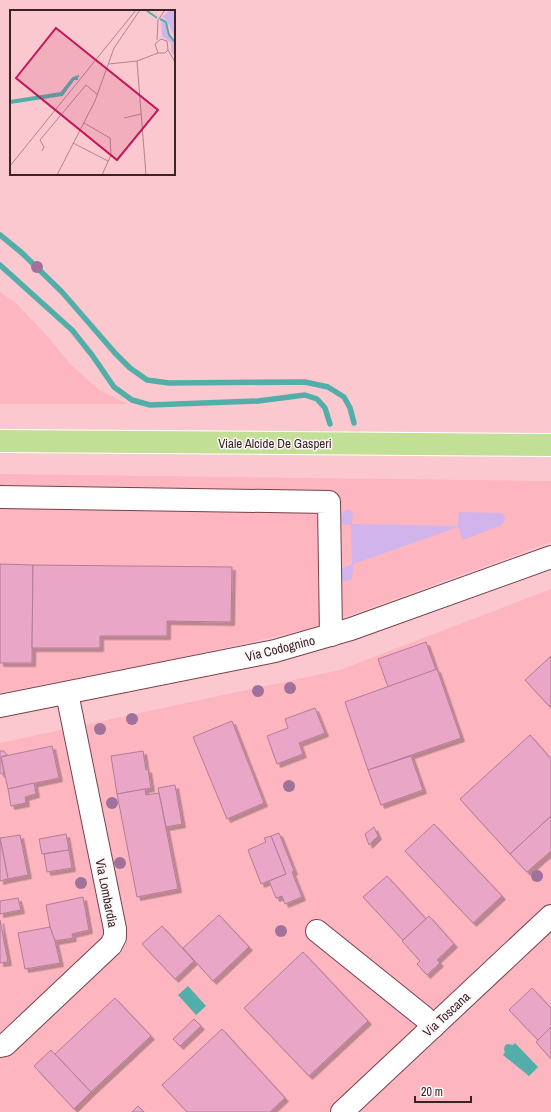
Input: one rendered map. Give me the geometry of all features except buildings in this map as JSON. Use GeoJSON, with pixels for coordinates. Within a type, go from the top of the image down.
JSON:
{"type":"FeatureCollection","features":[{"type":"Feature","properties":{"kind":"main road","name":"Viale Alcide De Gasperi"},"geometry":{"type":"LineString","coordinates":[[0,441],[551,444]]}},
{"type":"Feature","properties":{"kind":"street"},"geometry":{"type":"LineString","coordinates":[[0,497],[329,502],[331,635]]}},
{"type":"Feature","properties":{"kind":"street","name":"Via Codognino"},"geometry":{"type":"LineString","coordinates":[[0,706],[275,651],[331,635],[551,557]]}},
{"type":"Feature","properties":{"kind":"street","name":"Via Lombardia"},"geometry":{"type":"LineString","coordinates":[[0,1046],[5,1045],[111,945],[115,937],[67,692]]}},
{"type":"Feature","properties":{"kind":"street","name":"Via Toscana"},"geometry":{"type":"LineString","coordinates":[[342,1112],[551,916]]}},
{"type":"Feature","properties":{"kind":"street"},"geometry":{"type":"LineString","coordinates":[[317,931],[424,1017],[433,1027]]}},
{"type":"Feature","properties":{"kind":"shaded area"},"geometry":{"type":"Polygon","coordinates":[[[0,292],[17,304],[48,337],[70,364],[99,390],[128,404],[0,404],[0,292]]]}},
{"type":"Feature","properties":{"kind":"shaded area"},"geometry":{"type":"Polygon","coordinates":[[[0,474],[551,481],[551,542],[356,613],[303,630],[168,660],[0,693],[0,474]]]}},
{"type":"Feature","properties":{"kind":"shaded area"},"geometry":{"type":"Polygon","coordinates":[[[348,510],[353,511],[352,524],[458,526],[459,512],[502,513],[505,519],[501,525],[463,540],[458,527],[353,564],[352,579],[345,581],[340,580],[337,571],[352,564],[351,525],[338,524],[338,521],[341,513],[348,510]]]}},
{"type":"Feature","properties":{"kind":"shaded area"},"geometry":{"type":"Polygon","coordinates":[[[551,589],[551,1112],[0,1112],[0,743],[340,670],[551,589]]]}},
{"type":"Feature","properties":{"kind":"water"},"geometry":{"type":"Polygon","coordinates":[[[188,986],[206,1006],[196,1015],[178,995],[188,986]]]}},
{"type":"Feature","properties":{"kind":"water"},"geometry":{"type":"Polygon","coordinates":[[[515,1043],[538,1067],[529,1076],[503,1055],[505,1052],[505,1045],[513,1045],[515,1043]]]}},
{"type":"Feature","properties":{"kind":"waterway"},"geometry":{"type":"LineString","coordinates":[[0,235],[22,253],[62,292],[130,368],[147,380],[169,383],[305,382],[328,387],[344,397],[350,408],[354,423]]}},
{"type":"Feature","properties":{"kind":"waterway"},"geometry":{"type":"LineString","coordinates":[[0,265],[72,330],[92,355],[114,387],[132,400],[150,405],[258,401],[305,395],[317,399],[325,408],[330,424]]}}]}
